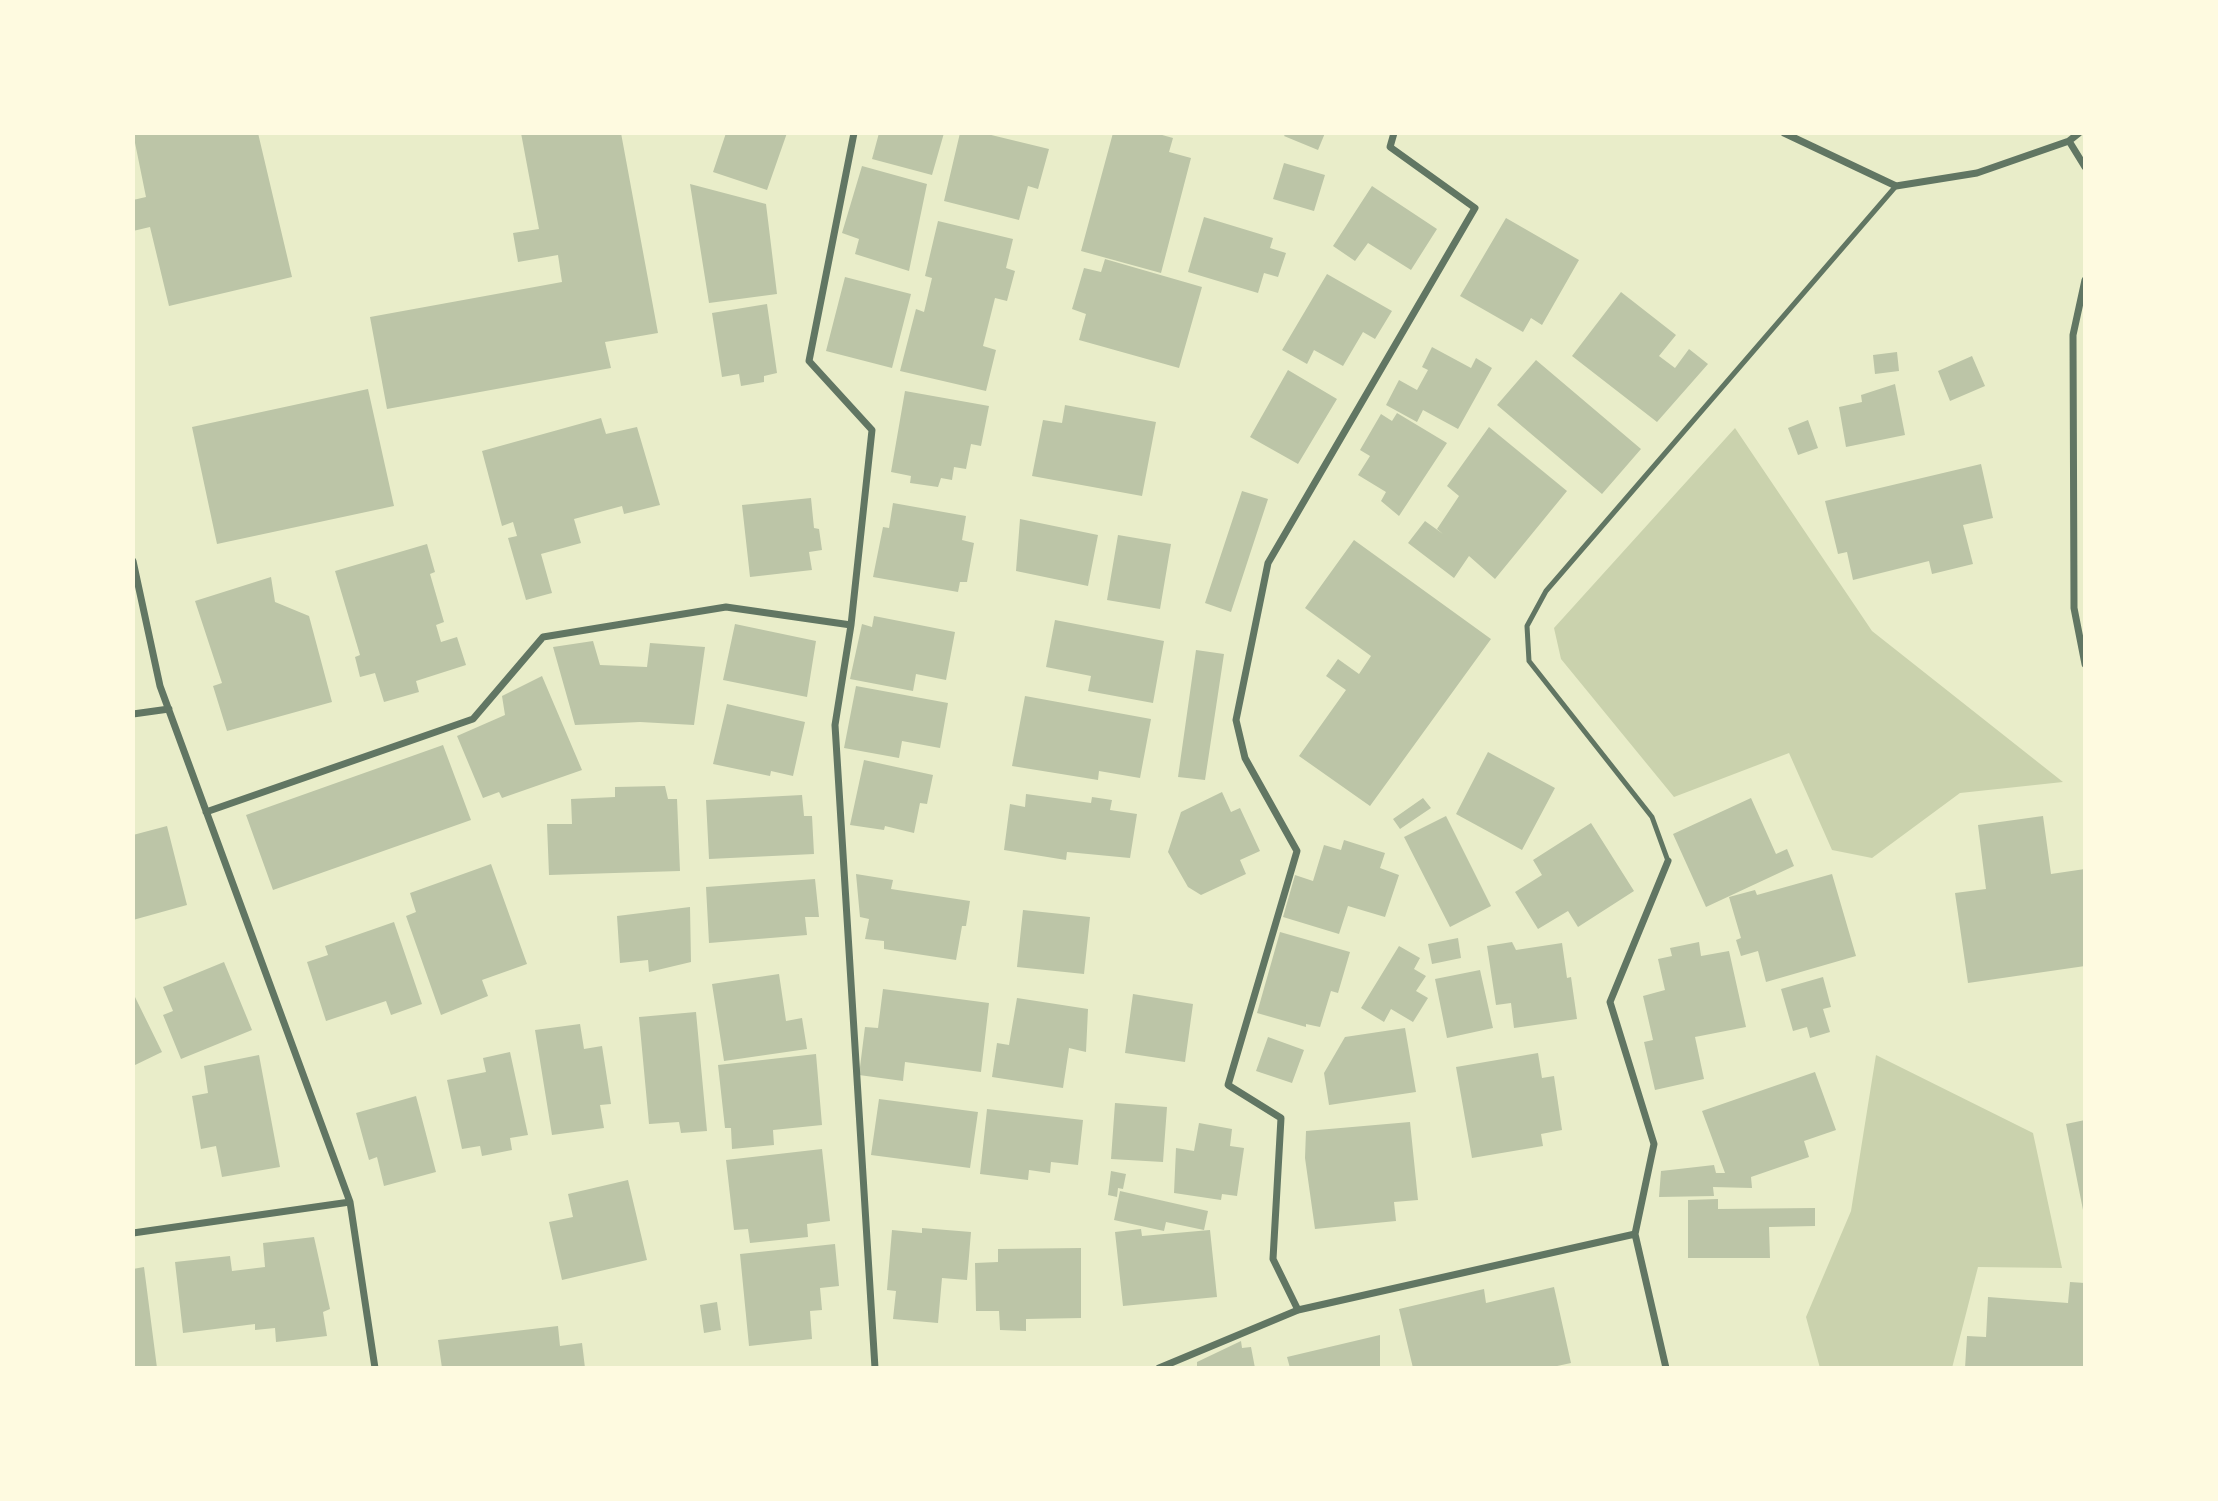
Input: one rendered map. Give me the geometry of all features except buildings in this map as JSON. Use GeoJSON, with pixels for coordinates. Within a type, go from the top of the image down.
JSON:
{"type":"FeatureCollection","features":[{"type":"Feature","properties":{"kind":"street"},"geometry":{"type":"LineString","coordinates":[[854,133],[809,361],[872,430],[851,625],[835,725],[875,1368]]}},
{"type":"Feature","properties":{"kind":"street"},"geometry":{"type":"LineString","coordinates":[[1298,1310],[1273,1259],[1281,1118],[1228,1085],[1297,851],[1245,758],[1236,720],[1268,563],[1475,208],[1390,147],[1394,133]]}},
{"type":"Feature","properties":{"kind":"street"},"geometry":{"type":"LineString","coordinates":[[1784,133],[1896,186],[1977,173],[2069,142],[2079,133]]}},
{"type":"Feature","properties":{"kind":"street"},"geometry":{"type":"LineString","coordinates":[[2069,142],[2085,167]]}},
{"type":"Feature","properties":{"kind":"street"},"geometry":{"type":"LineString","coordinates":[[2085,280],[2073,335],[2073,362],[2074,608],[2085,664]]}},
{"type":"Feature","properties":{"kind":"street"},"geometry":{"type":"LineString","coordinates":[[133,561],[160,686],[350,1202],[375,1368]]}},
{"type":"Feature","properties":{"kind":"street"},"geometry":{"type":"LineString","coordinates":[[206,812],[473,719],[543,637],[726,607],[851,625]]}},
{"type":"Feature","properties":{"kind":"street"},"geometry":{"type":"LineString","coordinates":[[133,714],[169,709]]}},
{"type":"Feature","properties":{"kind":"street"},"geometry":{"type":"LineString","coordinates":[[1666,1368],[1635,1234],[1654,1144],[1610,1002],[1668,861]]}},
{"type":"Feature","properties":{"kind":"street"},"geometry":{"type":"LineString","coordinates":[[133,1233],[350,1202]]}},
{"type":"Feature","properties":{"kind":"street"},"geometry":{"type":"LineString","coordinates":[[1159,1368],[1298,1310],[1635,1234]]}},
{"type":"Feature","properties":{"kind":"lane"},"geometry":{"type":"LineString","coordinates":[[1668,861],[1652,817],[1529,661],[1527,626],[1546,591],[1896,186]]}},
{"type":"Feature","properties":{"kind":"green space"},"geometry":{"type":"Polygon","coordinates":[[[1735,428],[1872,631],[2063,782],[1960,793],[1872,858],[1832,850],[1789,753],[1674,797],[1561,659],[1554,628],[1735,428]]]}},
{"type":"Feature","properties":{"kind":"green space"},"geometry":{"type":"Polygon","coordinates":[[[1876,1055],[2033,1133],[2062,1268],[1978,1267],[1952,1368],[1820,1368],[1806,1317],[1851,1211],[1876,1055]]]}}]}
